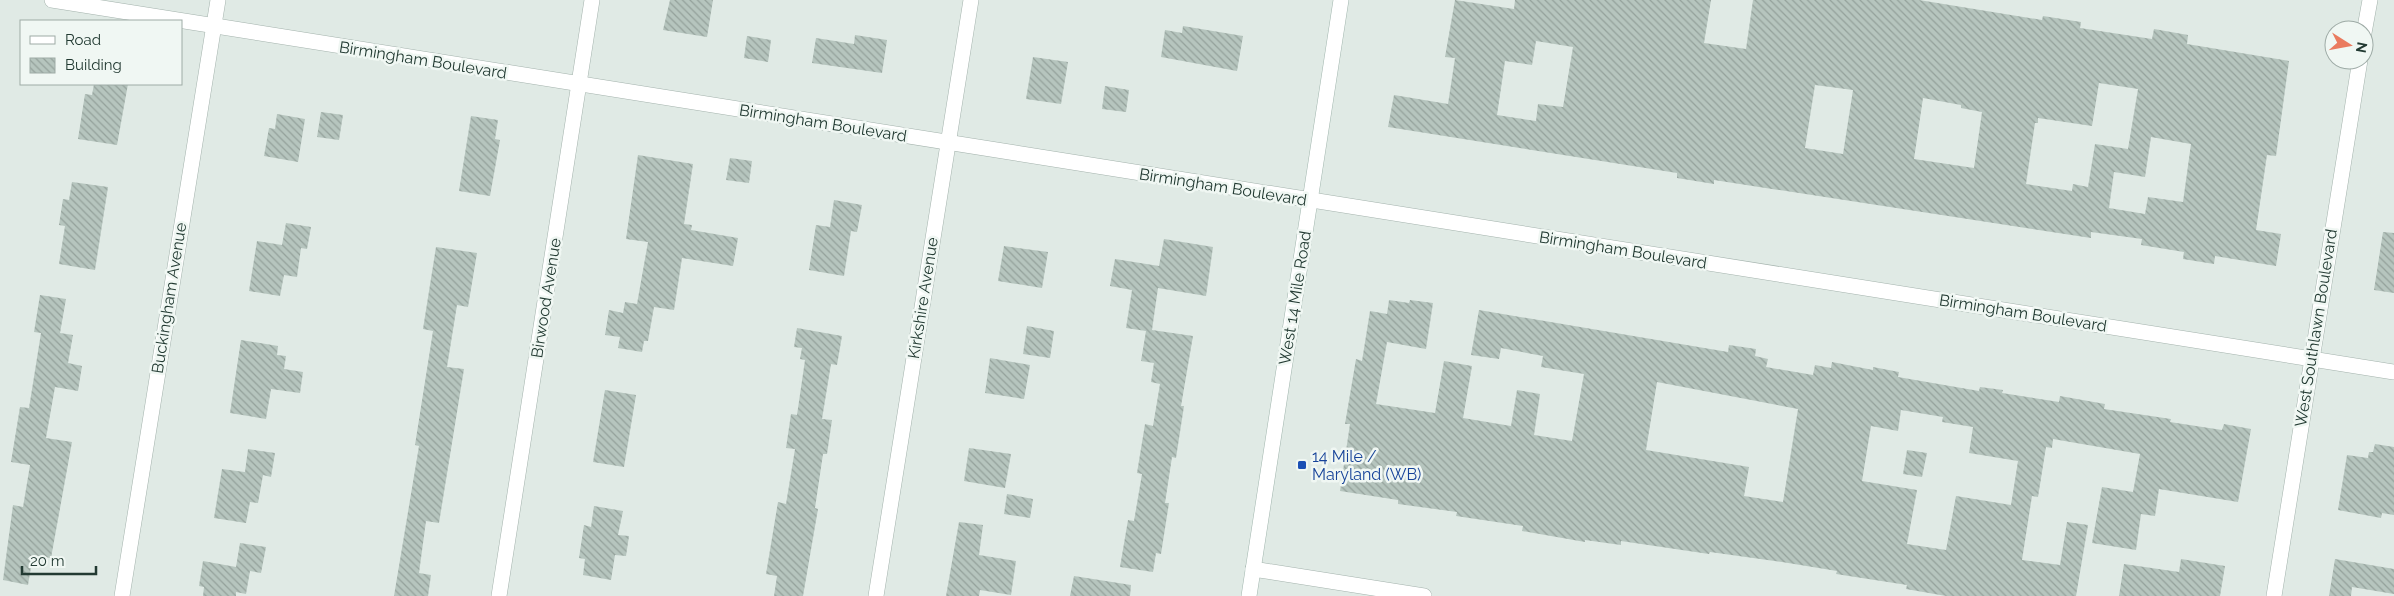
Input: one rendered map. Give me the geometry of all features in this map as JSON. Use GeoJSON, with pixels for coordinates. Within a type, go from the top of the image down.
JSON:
{"type":"FeatureCollection","features":[{"type":"Feature","properties":{"kind":"street","name":"Birmingham Boulevard"},"geometry":{"type":"LineString","coordinates":[[52,0],[176,20]]}},
{"type":"Feature","properties":{"kind":"street","name":"Buckingham Avenue"},"geometry":{"type":"LineString","coordinates":[[122,596],[218,0]]}},
{"type":"Feature","properties":{"kind":"street","name":"Birwood Avenue"},"geometry":{"type":"LineString","coordinates":[[499,596],[592,0]]}},
{"type":"Feature","properties":{"kind":"street","name":"Kirkshire Avenue"},"geometry":{"type":"LineString","coordinates":[[876,596],[971,0]]}},
{"type":"Feature","properties":{"kind":"street","name":"West 14 Mile Road"},"geometry":{"type":"LineString","coordinates":[[1249,596],[1341,0]]}},
{"type":"Feature","properties":{"kind":"street"},"geometry":{"type":"LineString","coordinates":[[2366,20],[2370,0]]}},
{"type":"Feature","properties":{"kind":"street","name":"Birmingham Boulevard"},"geometry":{"type":"LineString","coordinates":[[182,21],[2394,372]]}},
{"type":"Feature","properties":{"kind":"street","name":"West Southlawn Boulevard"},"geometry":{"type":"LineString","coordinates":[[2274,596],[2358,70]]}},
{"type":"Feature","properties":{"kind":"street"},"geometry":{"type":"LineString","coordinates":[[1253,569],[1424,596]]}},
{"type":"Feature","properties":{"kind":"building"},"geometry":{"type":"Polygon","coordinates":[[[670,0],[713,0],[707,37],[663,30],[670,0]]]}},
{"type":"Feature","properties":{"kind":"building"},"geometry":{"type":"Polygon","coordinates":[[[1455,0],[1514,9],[1515,0],[1711,0],[1704,43],[1746,49],[1753,0],[1919,0],[2042,20],[2043,16],[2081,22],[2080,28],[2152,39],[2154,29],[2188,35],[2187,44],[2289,61],[2276,156],[2267,155],[2256,230],[2281,234],[2276,266],[2215,256],[2214,264],[2183,259],[2184,252],[2141,245],[2142,239],[2091,232],[2091,238],[1714,180],[1714,184],[1677,178],[1677,173],[1388,127],[1394,95],[1448,104],[1455,58],[1445,57],[1455,0]],[[1536,41],[1532,65],[1505,61],[1497,115],[1536,121],[1538,104],[1563,107],[1573,47],[1536,41]],[[2099,83],[2092,126],[2038,118],[2038,123],[2035,123],[2026,184],[2072,191],[2073,184],[2088,187],[2095,144],[2128,149],[2138,89],[2099,83]],[[1815,85],[1805,148],[1843,154],[1853,90],[1815,85]],[[1923,98],[1914,159],[1974,168],[1982,112],[1961,108],[1961,105],[1923,98]],[[2151,137],[2145,177],[2114,172],[2109,208],[2145,214],[2148,197],[2183,202],[2191,144],[2151,137]]]}},
{"type":"Feature","properties":{"kind":"building"},"geometry":{"type":"Polygon","coordinates":[[[1183,26],[1243,36],[1237,71],[1161,57],[1165,30],[1182,33],[1183,26]]]}},
{"type":"Feature","properties":{"kind":"building"},"geometry":{"type":"Polygon","coordinates":[[[855,35],[887,40],[882,73],[812,63],[816,38],[854,44],[855,35]]]}},
{"type":"Feature","properties":{"kind":"building"},"geometry":{"type":"Polygon","coordinates":[[[747,36],[771,40],[768,62],[744,58],[747,36]]]}},
{"type":"Feature","properties":{"kind":"building"},"geometry":{"type":"Polygon","coordinates":[[[1033,57],[1068,62],[1061,104],[1026,99],[1033,57]]]}},
{"type":"Feature","properties":{"kind":"building"},"geometry":{"type":"Polygon","coordinates":[[[94,85],[128,85],[117,145],[78,139],[85,94],[92,95],[94,85]]]}},
{"type":"Feature","properties":{"kind":"building"},"geometry":{"type":"Polygon","coordinates":[[[1105,86],[1129,90],[1126,112],[1102,109],[1105,86]]]}},
{"type":"Feature","properties":{"kind":"building"},"geometry":{"type":"Polygon","coordinates":[[[321,112],[343,115],[339,140],[317,137],[321,112]]]}},
{"type":"Feature","properties":{"kind":"building"},"geometry":{"type":"Polygon","coordinates":[[[277,114],[305,119],[298,162],[264,156],[269,128],[275,129],[277,114]]]}},
{"type":"Feature","properties":{"kind":"building"},"geometry":{"type":"Polygon","coordinates":[[[471,116],[498,120],[495,139],[500,140],[490,196],[459,191],[471,116]]]}},
{"type":"Feature","properties":{"kind":"building"},"geometry":{"type":"Polygon","coordinates":[[[638,155],[693,164],[684,224],[692,225],[691,230],[738,238],[733,266],[682,258],[674,310],[654,307],[648,341],[644,341],[642,352],[618,348],[620,337],[605,335],[609,310],[623,313],[625,302],[637,304],[648,242],[626,239],[638,155]]]}},
{"type":"Feature","properties":{"kind":"building"},"geometry":{"type":"Polygon","coordinates":[[[730,158],[752,161],[749,183],[726,180],[730,158]]]}},
{"type":"Feature","properties":{"kind":"building"},"geometry":{"type":"Polygon","coordinates":[[[72,182],[108,187],[95,270],[59,264],[65,226],[59,225],[63,199],[69,200],[72,182]]]}},
{"type":"Feature","properties":{"kind":"building"},"geometry":{"type":"Polygon","coordinates":[[[834,200],[862,205],[857,232],[851,231],[844,276],[809,270],[816,225],[830,227],[834,200]]]}},
{"type":"Feature","properties":{"kind":"building"},"geometry":{"type":"Polygon","coordinates":[[[286,223],[311,227],[307,249],[301,248],[297,277],[284,275],[280,296],[249,291],[257,241],[282,245],[286,223]]]}},
{"type":"Feature","properties":{"kind":"building"},"geometry":{"type":"Polygon","coordinates":[[[2383,232],[2394,233],[2394,293],[2374,290],[2383,232]]]}},
{"type":"Feature","properties":{"kind":"building"},"geometry":{"type":"Polygon","coordinates":[[[1164,239],[1213,247],[1206,296],[1158,288],[1152,330],[1193,336],[1181,406],[1184,406],[1176,458],[1172,457],[1165,503],[1169,503],[1161,554],[1156,553],[1153,572],[1120,567],[1128,520],[1134,521],[1142,474],[1137,473],[1145,424],[1153,426],[1160,384],[1151,382],[1154,363],[1141,361],[1146,331],[1126,328],[1132,290],[1110,286],[1115,259],[1159,266],[1164,239]]]}},
{"type":"Feature","properties":{"kind":"building"},"geometry":{"type":"Polygon","coordinates":[[[1004,246],[1048,252],[1042,288],[998,281],[1004,246]]]}},
{"type":"Feature","properties":{"kind":"building"},"geometry":{"type":"Polygon","coordinates":[[[436,247],[477,253],[468,307],[457,305],[447,367],[464,369],[439,523],[426,521],[419,573],[431,575],[428,596],[394,596],[419,446],[415,445],[433,331],[423,329],[436,247]]]}},
{"type":"Feature","properties":{"kind":"building"},"geometry":{"type":"Polygon","coordinates":[[[40,295],[66,299],[60,333],[73,335],[68,363],[82,366],[78,391],[55,387],[46,438],[72,442],[51,558],[33,555],[28,585],[3,580],[13,505],[23,507],[30,465],[11,462],[20,407],[29,408],[41,333],[34,332],[40,295]]]}},
{"type":"Feature","properties":{"kind":"building"},"geometry":{"type":"Polygon","coordinates":[[[1389,300],[1409,303],[1410,300],[1433,303],[1426,349],[1387,342],[1376,404],[1435,413],[1444,361],[1472,366],[1463,418],[1511,426],[1517,390],[1540,394],[1534,435],[1572,441],[1584,374],[1541,367],[1543,356],[1501,348],[1499,359],[1471,355],[1479,310],[1728,352],[1729,345],[1756,349],[1755,356],[1768,359],[1766,367],[1813,375],[1815,365],[1831,368],[1832,362],[1873,370],[1873,367],[1899,372],[1898,377],[1979,391],[1980,387],[2003,390],[2002,393],[2059,402],[2060,396],[2105,404],[2104,409],[2171,419],[2170,422],[2222,430],[2224,424],[2251,429],[2238,502],[2159,489],[2155,516],[2141,514],[2136,550],[2092,543],[2102,487],[2133,492],[2140,454],[2053,439],[2052,448],[2046,447],[2038,497],[2032,496],[2022,560],[2060,565],[2067,522],[2088,525],[2076,596],[1946,596],[1906,589],[1907,585],[1836,574],[1837,571],[1782,562],[1710,552],[1709,554],[1621,541],[1621,545],[1585,540],[1585,542],[1522,531],[1523,526],[1456,516],[1457,512],[1398,504],[1398,500],[1340,491],[1350,424],[1345,424],[1356,359],[1362,361],[1370,311],[1387,314],[1389,300]],[[1657,382],[1646,450],[1749,467],[1744,496],[1783,502],[1798,409],[1657,382]],[[1901,410],[1898,431],[1871,426],[1862,481],[1917,490],[1907,544],[1946,550],[1956,496],[2011,505],[2018,461],[1969,453],[1973,427],[1942,422],[1943,417],[1901,410]]]}},
{"type":"Feature","properties":{"kind":"building"},"geometry":{"type":"Polygon","coordinates":[[[1027,326],[1054,331],[1050,358],[1023,354],[1027,326]]]}},
{"type":"Feature","properties":{"kind":"building"},"geometry":{"type":"Polygon","coordinates":[[[797,328],[842,336],[837,365],[831,364],[822,419],[832,420],[827,454],[823,454],[815,508],[818,509],[803,596],[774,596],[777,576],[766,574],[778,502],[786,504],[795,449],[786,448],[791,414],[797,415],[805,360],[800,359],[802,348],[794,347],[797,328]]]}},
{"type":"Feature","properties":{"kind":"building"},"geometry":{"type":"Polygon","coordinates":[[[241,340],[278,346],[277,355],[286,356],[284,369],[303,372],[300,393],[271,389],[266,419],[230,413],[241,340]]]}},
{"type":"Feature","properties":{"kind":"building"},"geometry":{"type":"Polygon","coordinates":[[[990,358],[1030,365],[1024,399],[985,393],[990,358]]]}},
{"type":"Feature","properties":{"kind":"building"},"geometry":{"type":"Polygon","coordinates":[[[605,390],[636,395],[624,467],[593,462],[605,390]]]}},
{"type":"Feature","properties":{"kind":"building"},"geometry":{"type":"Polygon","coordinates":[[[2375,444],[2394,447],[2394,515],[2382,513],[2381,518],[2338,510],[2347,455],[2368,458],[2369,452],[2373,452],[2375,444]]]}},
{"type":"Feature","properties":{"kind":"building"},"geometry":{"type":"Polygon","coordinates":[[[969,448],[1011,454],[1005,488],[964,481],[969,448]]]}},
{"type":"Feature","properties":{"kind":"building"},"geometry":{"type":"Polygon","coordinates":[[[248,449],[275,453],[271,477],[263,475],[258,503],[250,502],[246,523],[214,518],[222,469],[260,474],[245,472],[248,449]]]}},
{"type":"Feature","properties":{"kind":"building"},"geometry":{"type":"Polygon","coordinates":[[[1907,450],[1927,453],[1922,477],[1903,474],[1907,450]]]}},
{"type":"Feature","properties":{"kind":"building"},"geometry":{"type":"Polygon","coordinates":[[[1007,494],[1033,499],[1030,518],[1004,514],[1007,494]]]}},
{"type":"Feature","properties":{"kind":"building"},"geometry":{"type":"Polygon","coordinates":[[[594,506],[623,511],[618,535],[629,536],[626,556],[615,555],[611,580],[583,575],[585,559],[579,558],[584,525],[591,527],[594,506]]]}},
{"type":"Feature","properties":{"kind":"building"},"geometry":{"type":"Polygon","coordinates":[[[959,522],[983,525],[979,555],[1016,561],[1011,595],[980,590],[979,596],[946,596],[959,522]]]}},
{"type":"Feature","properties":{"kind":"building"},"geometry":{"type":"Polygon","coordinates":[[[240,543],[266,547],[261,573],[250,571],[246,594],[236,592],[236,596],[203,596],[204,587],[199,586],[203,561],[236,567],[240,543]]]}},
{"type":"Feature","properties":{"kind":"building"},"geometry":{"type":"Polygon","coordinates":[[[2181,559],[2225,566],[2220,596],[2119,596],[2124,564],[2179,572],[2181,559]]]}},
{"type":"Feature","properties":{"kind":"building"},"geometry":{"type":"Polygon","coordinates":[[[2335,559],[2394,569],[2394,594],[2352,587],[2351,596],[2329,596],[2335,559]]]}},
{"type":"Feature","properties":{"kind":"building"},"geometry":{"type":"Polygon","coordinates":[[[1074,576],[1131,585],[1130,596],[1070,596],[1074,576]]]}},
{"type":"Feature","properties":{"kind":"place","name":"14 Mile / Maryland (WB)"},"geometry":{"type":"Point","coordinates":[1302,465]}}]}
